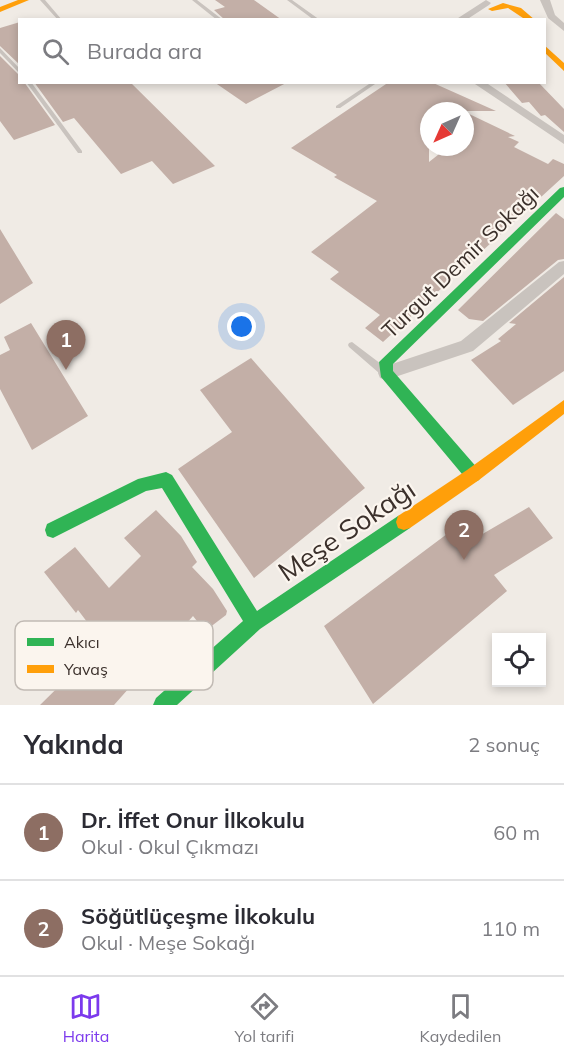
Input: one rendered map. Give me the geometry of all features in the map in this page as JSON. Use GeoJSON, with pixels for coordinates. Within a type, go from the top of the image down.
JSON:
{"type":"FeatureCollection","features":[{"type":"Feature","properties":{"kind":"street"},"geometry":{"type":"LineString","coordinates":[[545,0],[551,16],[564,28]]}},
{"type":"Feature","properties":{"kind":"street"},"geometry":{"type":"LineString","coordinates":[[0,10],[21,1]]}},
{"type":"Feature","properties":{"kind":"street"},"geometry":{"type":"LineString","coordinates":[[464,18],[495,6],[518,7],[529,18]]}},
{"type":"Feature","properties":{"kind":"street"},"geometry":{"type":"LineString","coordinates":[[495,6],[516,18]]}},
{"type":"Feature","properties":{"kind":"street"},"geometry":{"type":"LineString","coordinates":[[546,50],[561,74]]}},
{"type":"Feature","properties":{"kind":"street"},"geometry":{"type":"LineString","coordinates":[[546,66],[561,74]]}},
{"type":"Feature","properties":{"kind":"street"},"geometry":{"type":"LineString","coordinates":[[480,84],[564,140]]}},
{"type":"Feature","properties":{"kind":"street","name":"Turgut Demir Sokağı"},"geometry":{"type":"LineString","coordinates":[[473,475],[386,372],[386,362],[564,191]]}},
{"type":"Feature","properties":{"kind":"street"},"geometry":{"type":"LineString","coordinates":[[386,372],[467,345],[564,267]]}},
{"type":"Feature","properties":{"kind":"street","name":"Meşe Sokağı"},"geometry":{"type":"LineString","coordinates":[[213,660],[254,623],[473,475],[564,406]]}},
{"type":"Feature","properties":{"kind":"street"},"geometry":{"type":"LineString","coordinates":[[53,530],[144,484],[166,480],[254,623]]}},
{"type":"Feature","properties":{"kind":"street","name":"Meşe Sokağı"},"geometry":{"type":"LineString","coordinates":[[163,705],[180,690]]}},
{"type":"Feature","properties":{"kind":"lane"},"geometry":{"type":"LineString","coordinates":[[42,0],[59,18]]}},
{"type":"Feature","properties":{"kind":"lane"},"geometry":{"type":"LineString","coordinates":[[194,0],[218,18]]}},
{"type":"Feature","properties":{"kind":"lane"},"geometry":{"type":"LineString","coordinates":[[289,0],[315,18]]}},
{"type":"Feature","properties":{"kind":"lane"},"geometry":{"type":"LineString","coordinates":[[0,50],[18,71]]}},
{"type":"Feature","properties":{"kind":"lane"},"geometry":{"type":"LineString","coordinates":[[29,84],[80,152]]}},
{"type":"Feature","properties":{"kind":"lane"},"geometry":{"type":"LineString","coordinates":[[338,107],[373,84]]}},
{"type":"Feature","properties":{"kind":"lane"},"geometry":{"type":"LineString","coordinates":[[352,345],[386,372]]}},
{"type":"Feature","properties":{"kind":"building"},"geometry":{"type":"Polygon","coordinates":[[[215,0],[254,0],[279,18],[223,18],[214,10],[225,7],[215,0]]]}},
{"type":"Feature","properties":{"kind":"building"},"geometry":{"type":"Polygon","coordinates":[[[18,23],[18,63],[0,46],[0,28],[18,23]]]}},
{"type":"Feature","properties":{"kind":"building"},"geometry":{"type":"Polygon","coordinates":[[[0,56],[18,74],[18,84],[25,84],[55,125],[14,140],[0,121],[0,56]]]}},
{"type":"Feature","properties":{"kind":"building"},"geometry":{"type":"Polygon","coordinates":[[[35,84],[132,84],[215,166],[173,184],[152,161],[121,174],[74,118],[63,122],[35,84]]]}},
{"type":"Feature","properties":{"kind":"building"},"geometry":{"type":"Polygon","coordinates":[[[217,84],[284,84],[246,104],[217,84]]]}},
{"type":"Feature","properties":{"kind":"building"},"geometry":{"type":"Polygon","coordinates":[[[386,84],[435,84],[496,111],[474,111],[474,102],[420,102],[420,156],[429,156],[429,162],[437,156],[474,156],[474,116],[515,136],[508,137],[519,142],[514,147],[548,164],[553,159],[564,164],[564,176],[383,342],[365,328],[380,315],[330,279],[339,272],[311,252],[377,201],[334,177],[337,175],[291,148],[386,84]]]}},
{"type":"Feature","properties":{"kind":"building"},"geometry":{"type":"Polygon","coordinates":[[[506,84],[540,84],[564,109],[564,132],[545,115],[541,116],[529,102],[522,103],[506,84]]]}},
{"type":"Feature","properties":{"kind":"building"},"geometry":{"type":"Polygon","coordinates":[[[556,213],[564,219],[564,259],[558,260],[483,321],[469,319],[458,310],[556,213]]]}},
{"type":"Feature","properties":{"kind":"building"},"geometry":{"type":"Polygon","coordinates":[[[0,229],[33,283],[0,304],[0,229]]]}},
{"type":"Feature","properties":{"kind":"building"},"geometry":{"type":"Polygon","coordinates":[[[564,277],[564,371],[513,405],[471,360],[501,341],[498,339],[516,324],[509,323],[564,277]]]}},
{"type":"Feature","properties":{"kind":"building"},"geometry":{"type":"Polygon","coordinates":[[[31,323],[88,416],[32,450],[0,389],[0,355],[10,350],[4,337],[31,323]]]}},
{"type":"Feature","properties":{"kind":"building"},"geometry":{"type":"Polygon","coordinates":[[[251,358],[365,488],[254,578],[178,469],[232,432],[200,390],[251,358]]]}},
{"type":"Feature","properties":{"kind":"building"},"geometry":{"type":"Polygon","coordinates":[[[529,507],[553,538],[494,575],[507,591],[373,704],[324,626],[455,528],[467,543],[529,507]]]}},
{"type":"Feature","properties":{"kind":"building"},"geometry":{"type":"Polygon","coordinates":[[[156,510],[181,536],[197,562],[192,567],[213,589],[227,611],[226,615],[213,625],[213,621],[197,621],[193,616],[189,621],[86,621],[78,610],[76,613],[44,572],[75,547],[109,588],[141,556],[124,538],[156,510]]]}},
{"type":"Feature","properties":{"kind":"building"},"geometry":{"type":"Polygon","coordinates":[[[55,690],[127,690],[114,705],[40,705],[55,690]]]}},
{"type":"Feature","properties":{"kind":"traffic: fast"},"geometry":{"type":"LineString","coordinates":[[473,475],[386,373],[386,362],[564,191]]}},
{"type":"Feature","properties":{"kind":"traffic: fast"},"geometry":{"type":"LineString","coordinates":[[53,530],[144,484],[166,480],[254,623]]}},
{"type":"Feature","properties":{"kind":"traffic: fast"},"geometry":{"type":"LineString","coordinates":[[213,660],[254,623],[404,522]]}},
{"type":"Feature","properties":{"kind":"traffic: fast"},"geometry":{"type":"LineString","coordinates":[[163,705],[180,690]]}},
{"type":"Feature","properties":{"kind":"traffic: slow"},"geometry":{"type":"LineString","coordinates":[[0,10],[25,0]]}},
{"type":"Feature","properties":{"kind":"traffic: slow"},"geometry":{"type":"LineString","coordinates":[[492,9],[503,5],[513,7],[529,18]]}},
{"type":"Feature","properties":{"kind":"traffic: slow"},"geometry":{"type":"LineString","coordinates":[[546,49],[564,68]]}},
{"type":"Feature","properties":{"kind":"traffic: slow"},"geometry":{"type":"LineString","coordinates":[[404,522],[473,475],[564,406]]}},
{"type":"Feature","properties":{"kind":"place","name":"Dr. İffet Onur İlkokulu"},"geometry":{"type":"Point","coordinates":[66,370]}},
{"type":"Feature","properties":{"kind":"place","name":"Söğütlüçeşme İlkokulu"},"geometry":{"type":"Point","coordinates":[464,560]}}]}
